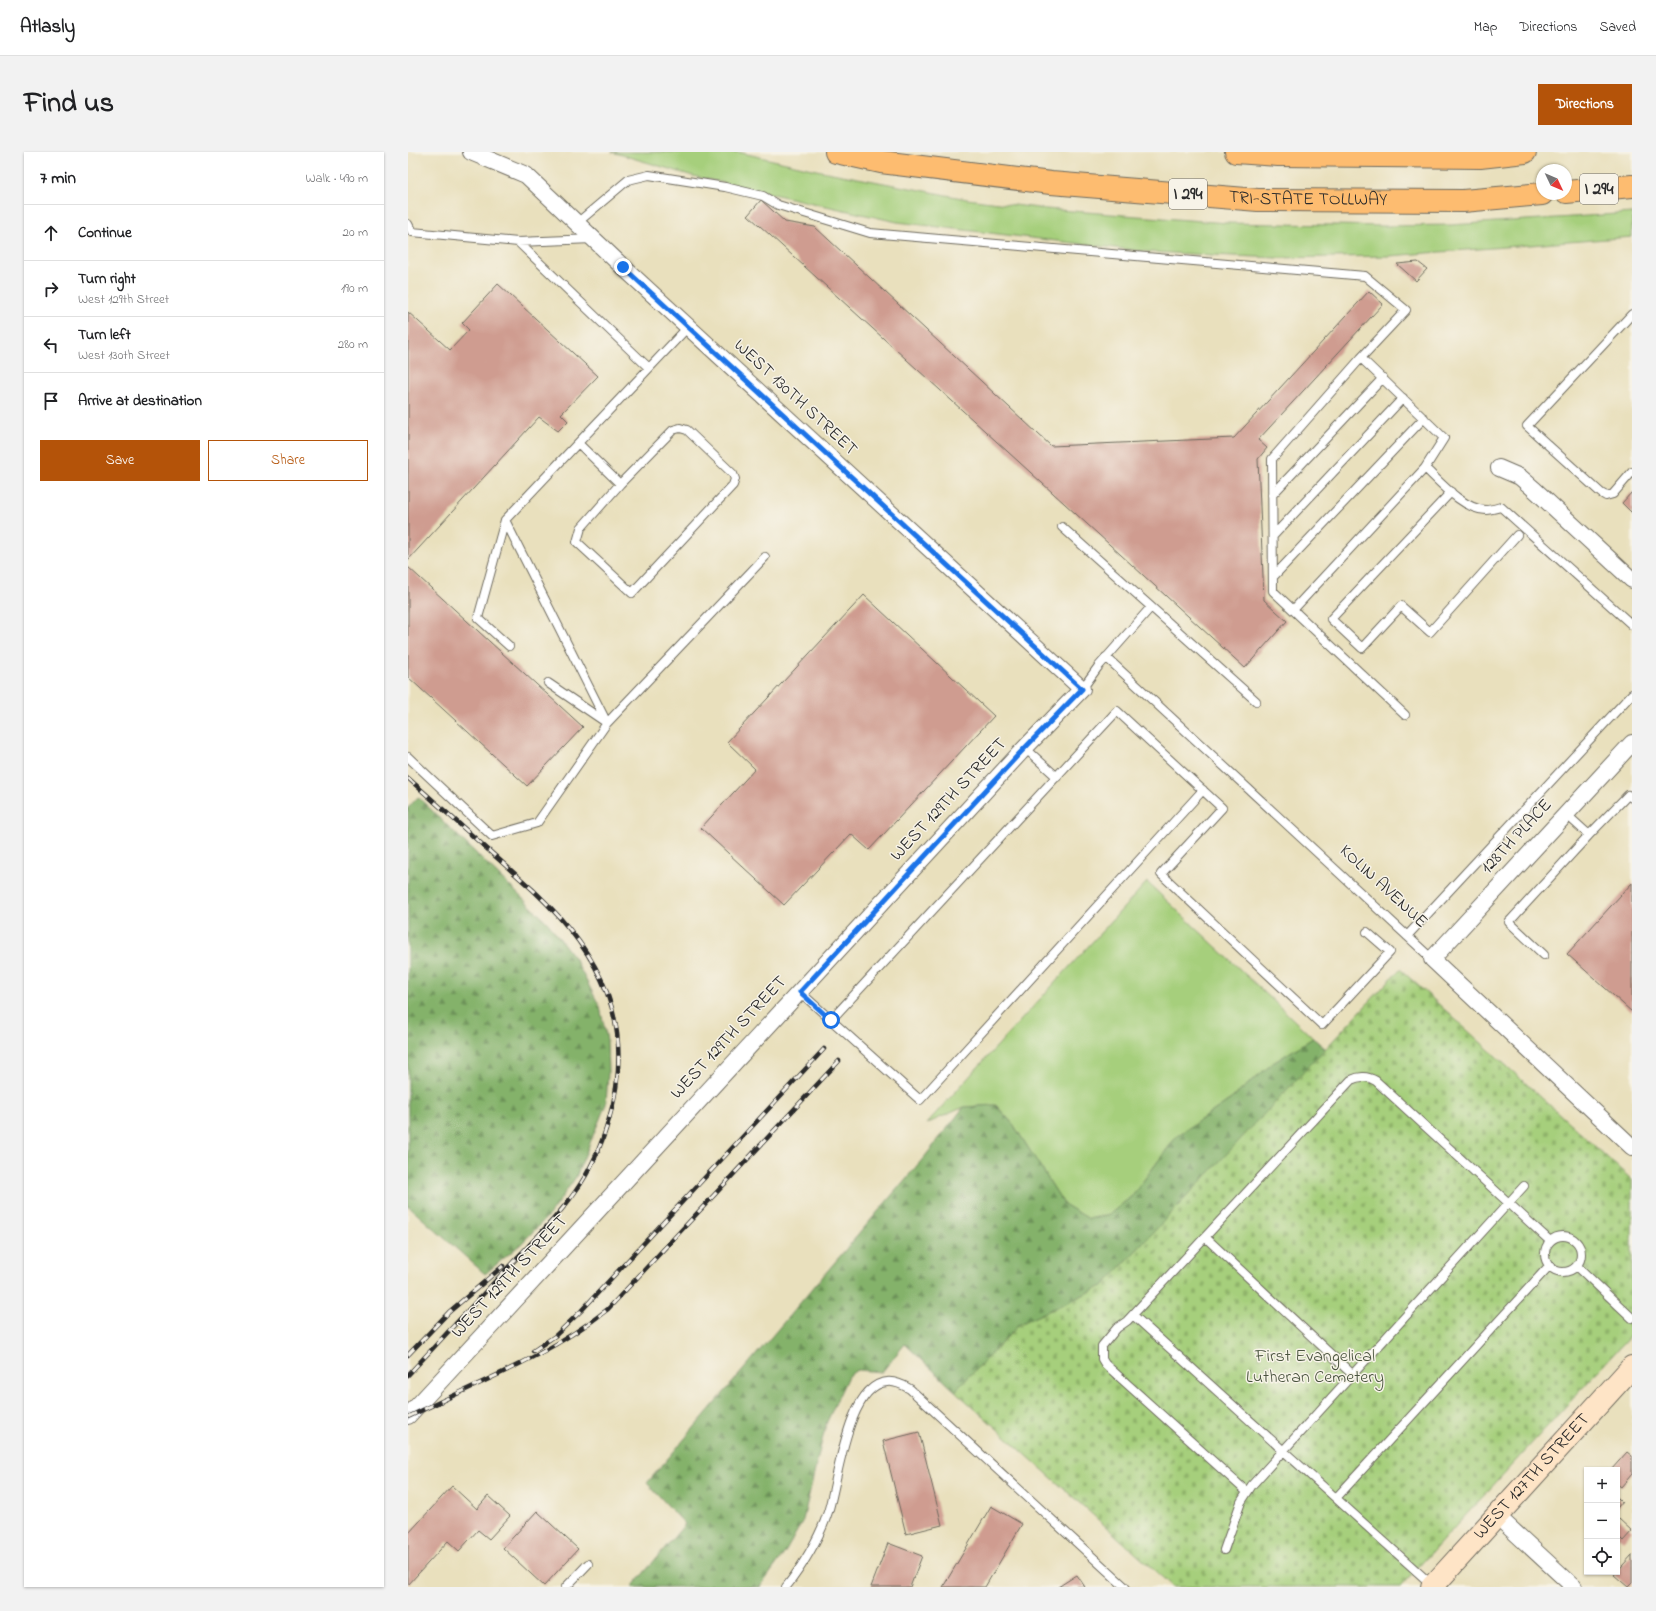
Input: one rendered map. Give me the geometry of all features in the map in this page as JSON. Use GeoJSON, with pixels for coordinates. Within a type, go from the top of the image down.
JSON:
{"type":"FeatureCollection","features":[{"type":"Feature","properties":{"kind":"highway","name":"TRI-STATE TOLLWAY"},"geometry":{"type":"LineString","coordinates":[[836,152],[881,162],[1051,184],[1258,200],[1463,201],[1536,195]]}},
{"type":"Feature","properties":{"kind":"highway"},"geometry":{"type":"LineString","coordinates":[[1236,152],[1278,155],[1480,157],[1525,152]]}},
{"type":"Feature","properties":{"kind":"highway","name":"I 294"},"geometry":{"type":"LineString","coordinates":[[1572,191],[1632,186]]}},
{"type":"Feature","properties":{"kind":"main road","name":"WEST 127TH STREET"},"geometry":{"type":"LineString","coordinates":[[1432,1586],[1632,1367]]}},
{"type":"Feature","properties":{"kind":"street","name":"WEST 130TH STREET"},"geometry":{"type":"LineString","coordinates":[[470,152],[526,174],[688,327],[1082,689]]}},
{"type":"Feature","properties":{"kind":"street"},"geometry":{"type":"LineString","coordinates":[[1499,468],[1520,477],[1632,580]]}},
{"type":"Feature","properties":{"kind":"street","name":"WEST 129TH STREET"},"geometry":{"type":"LineString","coordinates":[[408,1416],[1025,748],[1082,689]]}},
{"type":"Feature","properties":{"kind":"street","name":"128TH PLACE"},"geometry":{"type":"LineString","coordinates":[[1432,959],[1632,743]]}},
{"type":"Feature","properties":{"kind":"street","name":"KOLIN AVENUE"},"geometry":{"type":"LineString","coordinates":[[1432,959],[1632,1147]]}},
{"type":"Feature","properties":{"kind":"street"},"geometry":{"type":"LineString","coordinates":[[1496,1516],[1574,1587]]}},
{"type":"Feature","properties":{"kind":"lane"},"geometry":{"type":"LineString","coordinates":[[577,223],[628,180],[649,175],[763,196],[778,205],[870,233],[1365,276],[1406,310],[1361,358],[1272,459],[1273,591],[1405,716]]}},
{"type":"Feature","properties":{"kind":"lane"},"geometry":{"type":"LineString","coordinates":[[408,224],[412,232],[518,242],[594,239]]}},
{"type":"Feature","properties":{"kind":"lane"},"geometry":{"type":"LineString","coordinates":[[518,242],[649,368]]}},
{"type":"Feature","properties":{"kind":"lane"},"geometry":{"type":"LineString","coordinates":[[1632,314],[1527,426],[1606,496],[1613,494],[1632,472]]}},
{"type":"Feature","properties":{"kind":"lane"},"geometry":{"type":"LineString","coordinates":[[509,646],[478,618],[505,520],[688,327]]}},
{"type":"Feature","properties":{"kind":"lane"},"geometry":{"type":"LineString","coordinates":[[1293,610],[1425,468],[1444,438],[1361,358]]}},
{"type":"Feature","properties":{"kind":"lane"},"geometry":{"type":"LineString","coordinates":[[1272,495],[1383,378]]}},
{"type":"Feature","properties":{"kind":"lane"},"geometry":{"type":"LineString","coordinates":[[1273,536],[1403,398]]}},
{"type":"Feature","properties":{"kind":"lane"},"geometry":{"type":"LineString","coordinates":[[1273,577],[1424,418]]}},
{"type":"Feature","properties":{"kind":"lane"},"geometry":{"type":"LineString","coordinates":[[680,428],[687,430],[733,474],[735,479],[733,484],[632,593],[576,542],[581,528],[620,484],[672,430],[680,428]]}},
{"type":"Feature","properties":{"kind":"lane"},"geometry":{"type":"LineString","coordinates":[[578,443],[620,484]]}},
{"type":"Feature","properties":{"kind":"lane"},"geometry":{"type":"LineString","coordinates":[[1425,468],[1459,499],[1479,509],[1487,510],[1502,507],[1632,625]]}},
{"type":"Feature","properties":{"kind":"lane"},"geometry":{"type":"LineString","coordinates":[[1451,492],[1331,619],[1362,648],[1401,606],[1430,632],[1517,535]]}},
{"type":"Feature","properties":{"kind":"lane"},"geometry":{"type":"LineString","coordinates":[[505,520],[606,723]]}},
{"type":"Feature","properties":{"kind":"lane"},"geometry":{"type":"LineString","coordinates":[[1062,527],[1256,701]]}},
{"type":"Feature","properties":{"kind":"lane"},"geometry":{"type":"LineString","coordinates":[[408,757],[492,836],[537,823],[606,723],[766,557]]}},
{"type":"Feature","properties":{"kind":"lane"},"geometry":{"type":"LineString","coordinates":[[1082,689],[1106,658],[1151,607]]}},
{"type":"Feature","properties":{"kind":"lane","name":"KOLIN AVENUE"},"geometry":{"type":"LineString","coordinates":[[1106,658],[1432,959]]}},
{"type":"Feature","properties":{"kind":"lane"},"geometry":{"type":"LineString","coordinates":[[548,683],[606,723]]}},
{"type":"Feature","properties":{"kind":"lane"},"geometry":{"type":"LineString","coordinates":[[1407,936],[1632,694]]}},
{"type":"Feature","properties":{"kind":"lane"},"geometry":{"type":"LineString","coordinates":[[831,1020],[1118,711],[1222,808],[1161,874],[1322,1025],[1390,952],[1366,932]]}},
{"type":"Feature","properties":{"kind":"lane"},"geometry":{"type":"LineString","coordinates":[[1025,748],[1057,777]]}},
{"type":"Feature","properties":{"kind":"lane"},"geometry":{"type":"LineString","coordinates":[[800,992],[920,1100],[1203,790]]}},
{"type":"Feature","properties":{"kind":"lane"},"geometry":{"type":"LineString","coordinates":[[1544,955],[1509,922],[1628,795],[1632,798]]}},
{"type":"Feature","properties":{"kind":"lane"},"geometry":{"type":"LineString","coordinates":[[1566,814],[1589,835]]}},
{"type":"Feature","properties":{"kind":"lane"},"geometry":{"type":"LineString","coordinates":[[1247,1492],[1105,1364],[1102,1359],[1102,1346],[1117,1328],[1133,1315],[1351,1080],[1358,1077],[1372,1078],[1376,1081],[1550,1241]]}},
{"type":"Feature","properties":{"kind":"lane"},"geometry":{"type":"LineString","coordinates":[[1224,1550],[1237,1513],[1247,1492],[1352,1374],[1524,1186]]}},
{"type":"Feature","properties":{"kind":"lane"},"geometry":{"type":"LineString","coordinates":[[1558,1236],[1567,1236],[1578,1243],[1581,1254],[1576,1266],[1572,1270],[1562,1272],[1555,1271],[1548,1266],[1544,1256],[1545,1250],[1550,1241],[1558,1236]]}},
{"type":"Feature","properties":{"kind":"lane"},"geometry":{"type":"LineString","coordinates":[[1205,1237],[1352,1374]]}},
{"type":"Feature","properties":{"kind":"lane"},"geometry":{"type":"LineString","coordinates":[[1336,1497],[1548,1266]]}},
{"type":"Feature","properties":{"kind":"lane"},"geometry":{"type":"LineString","coordinates":[[1576,1266],[1632,1318]]}},
{"type":"Feature","properties":{"kind":"lane"},"geometry":{"type":"LineString","coordinates":[[1133,1315],[1336,1497],[1432,1586]]}},
{"type":"Feature","properties":{"kind":"lane"},"geometry":{"type":"LineString","coordinates":[[786,1587],[802,1566],[828,1513],[846,1435],[861,1399],[879,1383],[888,1382],[897,1383],[910,1388],[1125,1587]]}},
{"type":"Feature","properties":{"kind":"lane"},"geometry":{"type":"LineString","coordinates":[[566,1587],[588,1564]]}},
{"type":"Feature","properties":{"kind":"green space"},"geometry":{"type":"Polygon","coordinates":[[[612,152],[738,152],[816,170],[967,199],[1046,209],[1227,223],[1384,226],[1451,225],[1632,213],[1632,237],[1389,256],[1277,258],[1149,252],[897,222],[693,176],[612,152]]]}},
{"type":"Feature","properties":{"kind":"green space"},"geometry":{"type":"Polygon","coordinates":[[[418,797],[548,923],[575,959],[600,1007],[607,1040],[608,1073],[606,1104],[576,1177],[549,1215],[521,1244],[485,1274],[408,1206],[408,808],[418,797]]]}},
{"type":"Feature","properties":{"kind":"green space"},"geometry":{"type":"Polygon","coordinates":[[[1147,882],[1313,1038],[1273,1063],[1231,1099],[1177,1136],[1132,1196],[1110,1214],[1089,1219],[1064,1204],[1013,1124],[996,1105],[964,1107],[926,1124],[1147,882]]]}},
{"type":"Feature","properties":{"kind":"green space","name":"First Evangelical Lutheran Cemetery"},"geometry":{"type":"Polygon","coordinates":[[[1400,969],[1632,1180],[1632,1334],[1400,1587],[1173,1587],[955,1391],[1020,1324],[1103,1286],[1400,969]]]}},
{"type":"Feature","properties":{"kind":"green space"},"geometry":{"type":"Polygon","coordinates":[[[1313,1038],[1326,1049],[1103,1286],[1020,1324],[955,1391],[905,1344],[882,1372],[857,1370],[848,1376],[826,1424],[803,1520],[786,1551],[760,1587],[632,1587],[685,1524],[647,1483],[926,1155],[964,1107],[995,1105],[1013,1124],[1064,1204],[1089,1219],[1110,1214],[1132,1196],[1177,1136],[1231,1099],[1273,1063],[1313,1038]]]}},
{"type":"Feature","properties":{"kind":"building"},"geometry":{"type":"Polygon","coordinates":[[[761,200],[785,222],[815,227],[1051,446],[1234,438],[1369,291],[1383,304],[1258,440],[1267,448],[1258,459],[1264,600],[1287,621],[1245,668],[748,215],[761,200]]]}},
{"type":"Feature","properties":{"kind":"building"},"geometry":{"type":"Polygon","coordinates":[[[1418,262],[1427,269],[1416,281],[1397,264],[1418,262]]]}},
{"type":"Feature","properties":{"kind":"building"},"geometry":{"type":"Polygon","coordinates":[[[498,284],[598,376],[561,414],[568,421],[558,431],[539,417],[408,560],[408,312],[450,350],[469,330],[462,323],[498,284]]]}},
{"type":"Feature","properties":{"kind":"building"},"geometry":{"type":"Polygon","coordinates":[[[1632,492],[1632,513],[1622,503],[1632,492]]]}},
{"type":"Feature","properties":{"kind":"building"},"geometry":{"type":"Polygon","coordinates":[[[408,567],[583,727],[527,786],[408,677],[408,567]]]}},
{"type":"Feature","properties":{"kind":"building"},"geometry":{"type":"Polygon","coordinates":[[[864,595],[994,716],[869,850],[851,834],[784,905],[701,828],[755,769],[727,742],[864,595]]]}},
{"type":"Feature","properties":{"kind":"building"},"geometry":{"type":"Polygon","coordinates":[[[1632,883],[1632,1012],[1567,954],[1632,883]]]}},
{"type":"Feature","properties":{"kind":"building"},"geometry":{"type":"Polygon","coordinates":[[[919,1432],[942,1525],[906,1534],[883,1441],[919,1432]]]}},
{"type":"Feature","properties":{"kind":"building"},"geometry":{"type":"Polygon","coordinates":[[[1627,1452],[1632,1456],[1632,1474],[1621,1487],[1620,1467],[1614,1467],[1627,1452]]]}},
{"type":"Feature","properties":{"kind":"building"},"geometry":{"type":"Polygon","coordinates":[[[452,1486],[477,1509],[488,1496],[510,1516],[489,1539],[478,1530],[459,1551],[448,1541],[408,1585],[408,1534],[452,1486]]]}},
{"type":"Feature","properties":{"kind":"building"},"geometry":{"type":"Polygon","coordinates":[[[991,1506],[1022,1524],[985,1587],[943,1587],[991,1506]]]}},
{"type":"Feature","properties":{"kind":"building"},"geometry":{"type":"Polygon","coordinates":[[[537,1511],[578,1549],[544,1586],[503,1548],[537,1511]]]}},
{"type":"Feature","properties":{"kind":"building"},"geometry":{"type":"Polygon","coordinates":[[[1620,1520],[1632,1531],[1623,1541],[1620,1538],[1620,1520]]]}},
{"type":"Feature","properties":{"kind":"building"},"geometry":{"type":"Polygon","coordinates":[[[888,1543],[922,1556],[910,1587],[871,1587],[888,1543]]]}},
{"type":"Feature","properties":{"kind":"building"},"geometry":{"type":"Polygon","coordinates":[[[1632,1555],[1632,1583],[1628,1587],[1614,1575],[1620,1575],[1620,1568],[1632,1555]]]}},
{"type":"Feature","properties":{"kind":"building"},"geometry":{"type":"Polygon","coordinates":[[[1077,1575],[1085,1587],[1058,1587],[1077,1575]]]}},
{"type":"Feature","properties":{"kind":"railway"},"geometry":{"type":"LineString","coordinates":[[408,778],[533,890],[557,914],[578,939],[594,966],[607,993],[615,1022],[618,1052],[617,1085],[609,1119],[595,1157],[581,1184],[553,1220],[408,1375]]}},
{"type":"Feature","properties":{"kind":"railway"},"geometry":{"type":"LineString","coordinates":[[533,1351],[555,1336],[581,1311],[824,1049]]}},
{"type":"Feature","properties":{"kind":"railway"},"geometry":{"type":"LineString","coordinates":[[408,1417],[536,1355],[585,1326],[608,1309],[839,1061]]}},
{"type":"Feature","properties":{"kind":"railway"},"geometry":{"type":"LineString","coordinates":[[408,1355],[449,1312],[503,1266]]}},
{"type":"Feature","properties":{"kind":"route"},"geometry":{"type":"LineString","coordinates":[[623,267],[1082,689],[1020,753],[800,992],[831,1020]]}}]}
